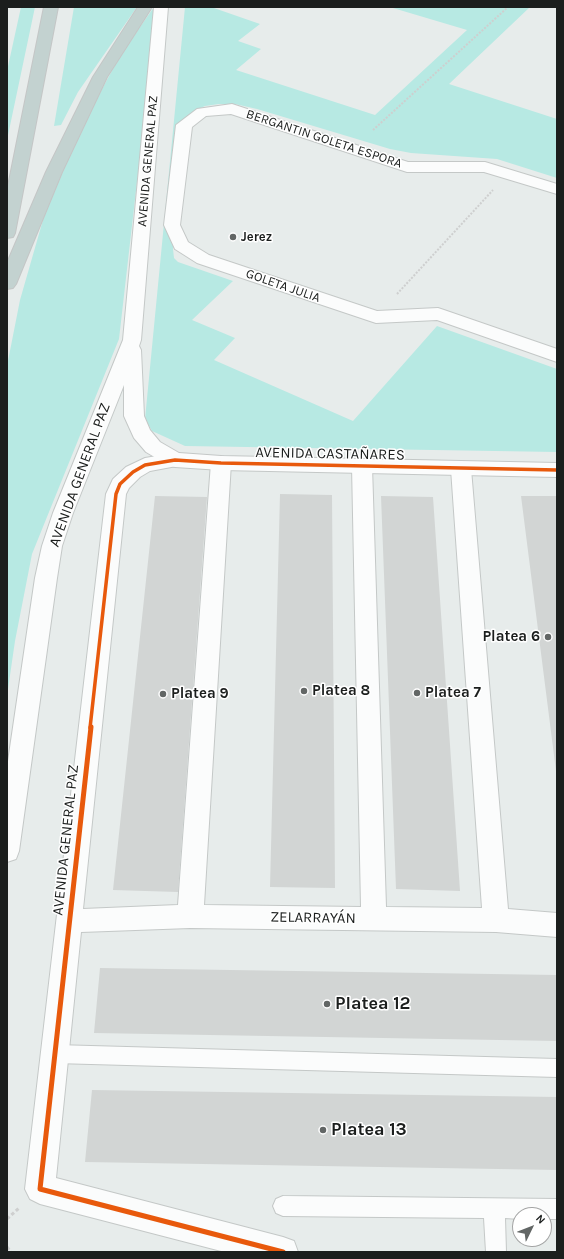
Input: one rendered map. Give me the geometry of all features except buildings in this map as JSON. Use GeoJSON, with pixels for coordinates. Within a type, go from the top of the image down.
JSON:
{"type":"FeatureCollection","features":[{"type":"Feature","properties":{"kind":"highway"},"geometry":{"type":"LineString","coordinates":[[7,233],[51,7]]}},
{"type":"Feature","properties":{"kind":"highway"},"geometry":{"type":"LineString","coordinates":[[7,284],[54,172],[100,77],[145,7]]}},
{"type":"Feature","properties":{"kind":"street","name":"AVENIDA GENERAL PAZ"},"geometry":{"type":"LineString","coordinates":[[161,7],[132,340],[134,416],[141,433],[153,447],[175,460]]}},
{"type":"Feature","properties":{"kind":"street","name":"BERGANTIN GOLETA ESPORA"},"geometry":{"type":"LineString","coordinates":[[232,109],[407,167],[485,167],[557,189]]}},
{"type":"Feature","properties":{"kind":"street","name":"GOLETA JULIA"},"geometry":{"type":"LineString","coordinates":[[232,109],[202,112],[184,125],[172,225],[181,245],[203,259],[376,318],[438,314],[557,356]]}},
{"type":"Feature","properties":{"kind":"street","name":"AVENIDA GENERAL PAZ"},"geometry":{"type":"LineString","coordinates":[[7,851],[46,578],[52,546],[63,513],[132,340]]}},
{"type":"Feature","properties":{"kind":"street","name":"AVENIDA CASTAÑARES"},"geometry":{"type":"LineString","coordinates":[[116,494],[120,484],[133,472],[146,465],[175,460],[221,463],[557,470]]}},
{"type":"Feature","properties":{"kind":"street"},"geometry":{"type":"LineString","coordinates":[[190,916],[221,463]]}},
{"type":"Feature","properties":{"kind":"street"},"geometry":{"type":"LineString","coordinates":[[362,466],[374,919]]}},
{"type":"Feature","properties":{"kind":"street"},"geometry":{"type":"LineString","coordinates":[[461,469],[496,920]]}},
{"type":"Feature","properties":{"kind":"street","name":"AVENIDA GENERAL PAZ"},"geometry":{"type":"LineString","coordinates":[[116,494],[40,1189],[283,1252]]}},
{"type":"Feature","properties":{"kind":"street","name":"ZELARRAYÁN"},"geometry":{"type":"LineString","coordinates":[[69,921],[190,916],[496,920],[557,925]]}},
{"type":"Feature","properties":{"kind":"lane"},"geometry":{"type":"LineString","coordinates":[[55,1054],[557,1068]]}},
{"type":"Feature","properties":{"kind":"lane"},"geometry":{"type":"LineString","coordinates":[[283,1206],[557,1209]]}},
{"type":"Feature","properties":{"kind":"lane"},"geometry":{"type":"LineString","coordinates":[[494,1208],[496,1252]]}},
{"type":"Feature","properties":{"kind":"path"},"geometry":{"type":"LineString","coordinates":[[373,130],[508,7]]}},
{"type":"Feature","properties":{"kind":"path"},"geometry":{"type":"LineString","coordinates":[[376,318],[508,174]]}},
{"type":"Feature","properties":{"kind":"path"},"geometry":{"type":"LineString","coordinates":[[7,1247],[11,1252]]}},
{"type":"Feature","properties":{"kind":"shaded area"},"geometry":{"type":"Polygon","coordinates":[[[21,7],[35,7],[7,140],[7,71],[21,7]]]}},
{"type":"Feature","properties":{"kind":"shaded area"},"geometry":{"type":"Polygon","coordinates":[[[74,7],[137,7],[78,92],[61,125],[54,126],[74,7]]]}},
{"type":"Feature","properties":{"kind":"shaded area"},"geometry":{"type":"Polygon","coordinates":[[[154,7],[157,7],[119,339],[32,554],[15,641],[7,696],[7,366],[20,300],[49,199],[78,133],[121,54],[154,7]]]}},
{"type":"Feature","properties":{"kind":"shaded area"},"geometry":{"type":"Polygon","coordinates":[[[185,7],[211,7],[260,24],[238,41],[261,49],[236,70],[375,115],[467,30],[393,8],[530,7],[449,84],[557,119],[557,178],[497,159],[411,153],[390,149],[257,109],[235,104],[205,106],[194,111],[184,119],[173,249],[174,258],[178,262],[233,281],[192,320],[235,338],[214,360],[353,421],[437,326],[557,369],[557,452],[185,446],[152,431],[145,419],[185,7]]]}},
{"type":"Feature","properties":{"kind":"cycle path"},"geometry":{"type":"LineString","coordinates":[[283,1252],[40,1189],[116,494],[120,484],[133,472],[145,465],[175,460],[221,463],[557,470]]}},
{"type":"Feature","properties":{"kind":"place","name":"Jerez"},"geometry":{"type":"Point","coordinates":[233,237]}},
{"type":"Feature","properties":{"kind":"place","name":"Platea 6"},"geometry":{"type":"Point","coordinates":[548,637]}},
{"type":"Feature","properties":{"kind":"place","name":"Platea 8"},"geometry":{"type":"Point","coordinates":[304,691]}},
{"type":"Feature","properties":{"kind":"place","name":"Platea 7"},"geometry":{"type":"Point","coordinates":[417,693]}},
{"type":"Feature","properties":{"kind":"place","name":"Platea 9"},"geometry":{"type":"Point","coordinates":[163,694]}},
{"type":"Feature","properties":{"kind":"place","name":"Platea 12"},"geometry":{"type":"Point","coordinates":[327,1004]}},
{"type":"Feature","properties":{"kind":"place","name":"Platea 13"},"geometry":{"type":"Point","coordinates":[323,1130]}}]}
